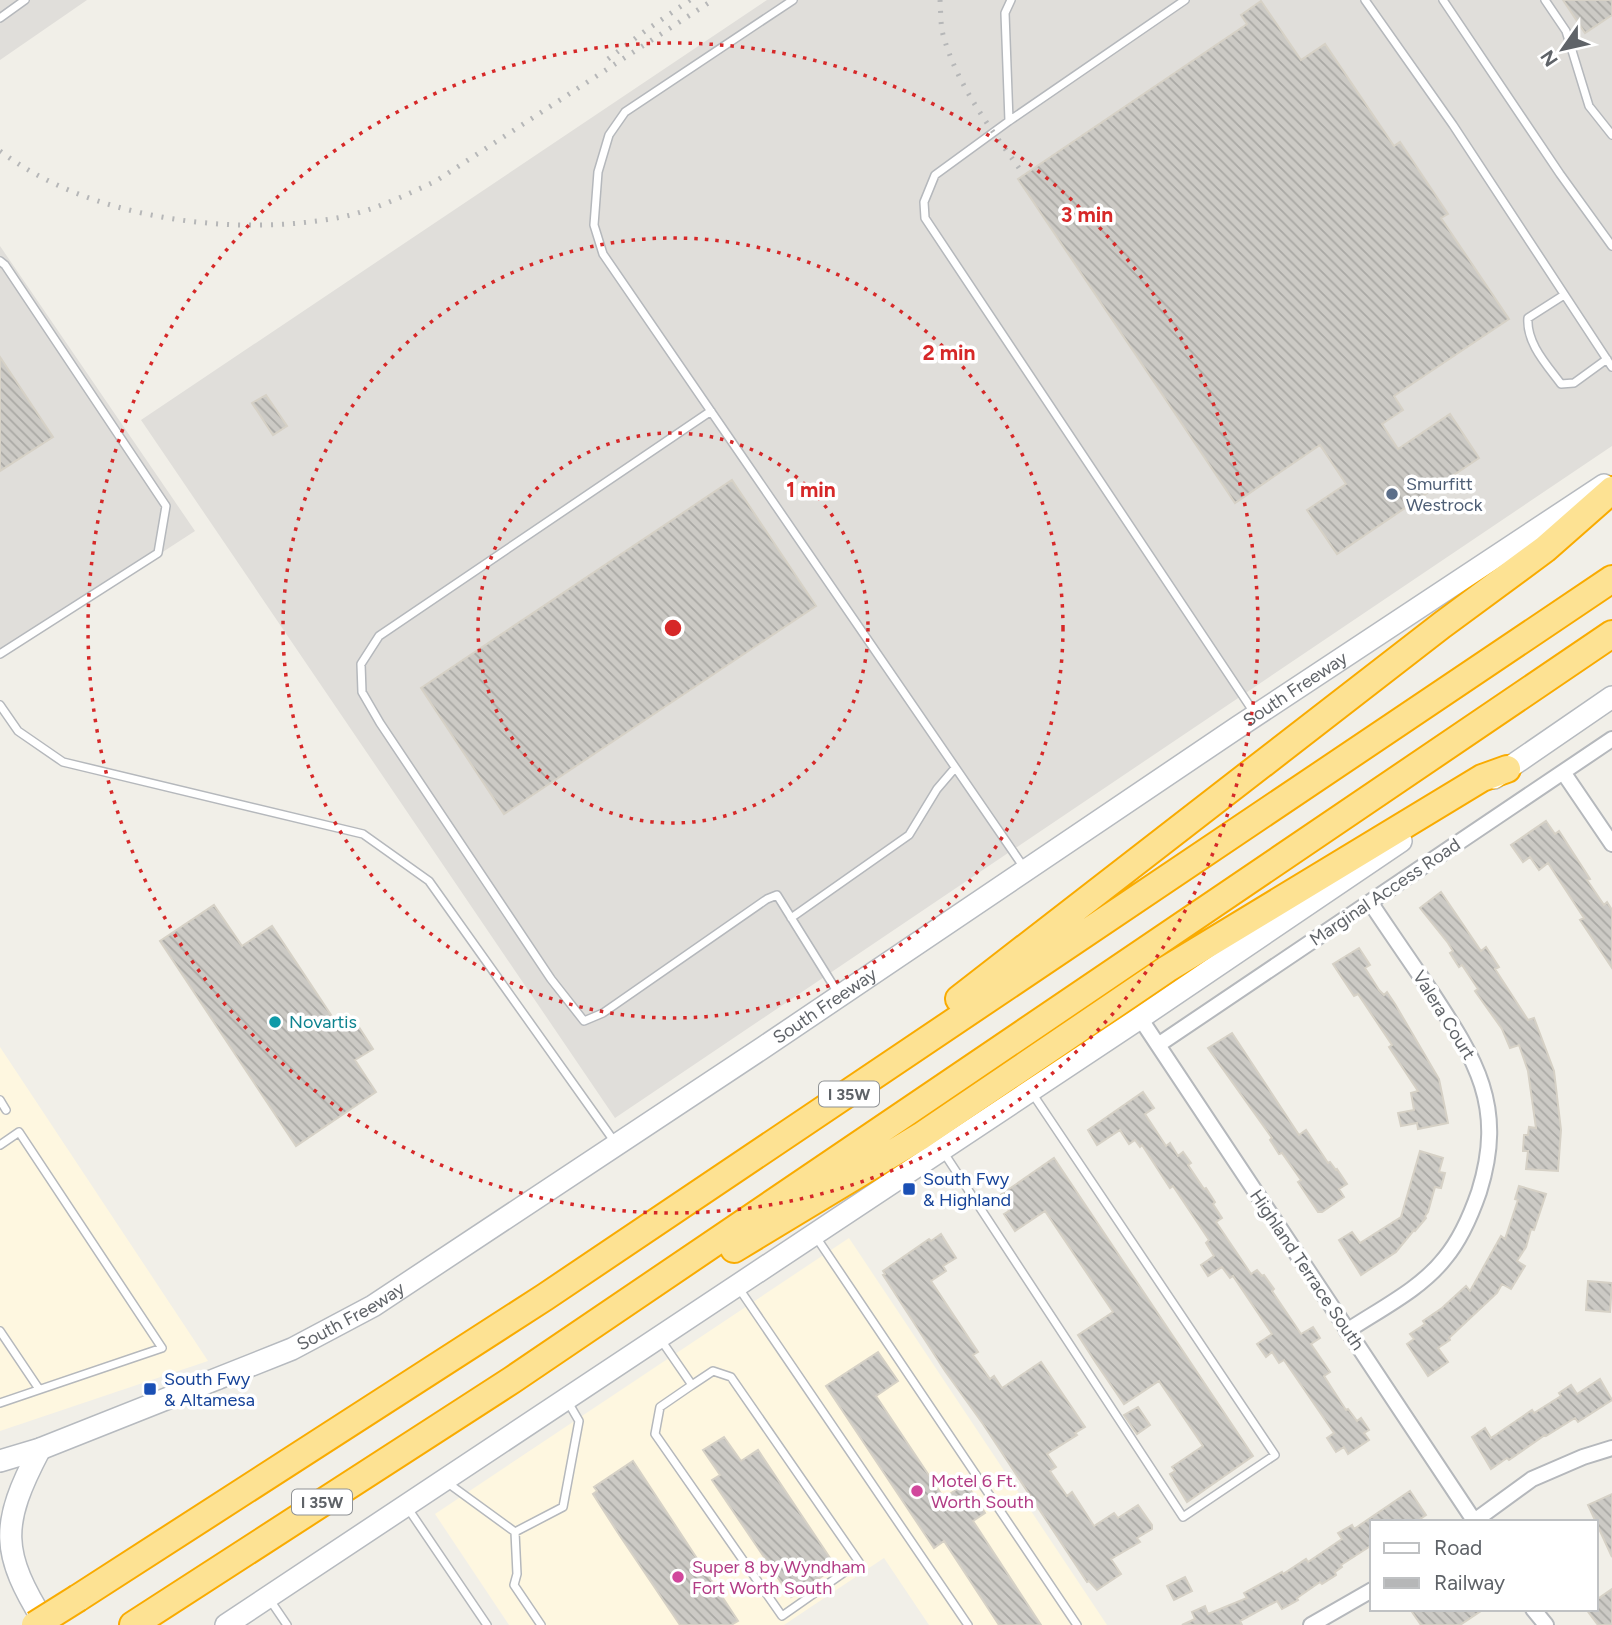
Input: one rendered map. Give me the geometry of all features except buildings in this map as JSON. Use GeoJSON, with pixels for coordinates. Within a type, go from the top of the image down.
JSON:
{"type":"FeatureCollection","features":[{"type":"Feature","properties":{"kind":"highway"},"geometry":{"type":"LineString","coordinates":[[736,1170],[1432,633],[1545,549],[1612,490]]}},
{"type":"Feature","properties":{"kind":"highway","name":"I 35W"},"geometry":{"type":"LineString","coordinates":[[35,1625],[533,1305],[1612,579]]}},
{"type":"Feature","properties":{"kind":"highway","name":"I 35W"},"geometry":{"type":"LineString","coordinates":[[133,1625],[512,1380],[1612,634]]}},
{"type":"Feature","properties":{"kind":"highway"},"geometry":{"type":"LineString","coordinates":[[512,1380],[546,1376],[723,1256],[921,1136],[1167,969],[1482,778],[1507,769]]}},
{"type":"Feature","properties":{"kind":"main road","name":"South Freeway"},"geometry":{"type":"LineString","coordinates":[[0,1461],[40,1450],[292,1349],[373,1306],[1612,479]]}},
{"type":"Feature","properties":{"kind":"main road"},"geometry":{"type":"LineString","coordinates":[[226,1625],[1140,1018],[1612,697]]}},
{"type":"Feature","properties":{"kind":"main road"},"geometry":{"type":"LineString","coordinates":[[40,1450],[24,1472],[10,1500],[4,1543],[18,1583],[46,1625]]}},
{"type":"Feature","properties":{"kind":"street","name":"Marginal Access Road"},"geometry":{"type":"LineString","coordinates":[[1158,1045],[1612,739]]}},
{"type":"Feature","properties":{"kind":"street"},"geometry":{"type":"LineString","coordinates":[[1563,772],[1612,844]]}},
{"type":"Feature","properties":{"kind":"street","name":"Valera Court"},"geometry":{"type":"LineString","coordinates":[[1347,1331],[1422,1281],[1445,1259],[1466,1225],[1476,1201],[1489,1145],[1488,1109],[1473,1058],[1370,902]]}},
{"type":"Feature","properties":{"kind":"street","name":"Highland Terrace South"},"geometry":{"type":"LineString","coordinates":[[1140,1018],[1473,1520]]}},
{"type":"Feature","properties":{"kind":"street"},"geometry":{"type":"LineString","coordinates":[[1475,1520],[1532,1479],[1612,1448]]}},
{"type":"Feature","properties":{"kind":"street"},"geometry":{"type":"LineString","coordinates":[[1311,1625],[1370,1591]]}},
{"type":"Feature","properties":{"kind":"street"},"geometry":{"type":"LineString","coordinates":[[1535,1611],[1546,1625]]}},
{"type":"Feature","properties":{"kind":"lane"},"geometry":{"type":"LineString","coordinates":[[0,19],[25,0]]}},
{"type":"Feature","properties":{"kind":"lane"},"geometry":{"type":"LineString","coordinates":[[793,0],[625,112],[609,135],[598,172],[594,225],[603,254],[1026,870]]}},
{"type":"Feature","properties":{"kind":"lane"},"geometry":{"type":"LineString","coordinates":[[1009,121],[1005,13],[1011,0]]}},
{"type":"Feature","properties":{"kind":"lane"},"geometry":{"type":"LineString","coordinates":[[1185,0],[935,175],[924,202],[925,218],[1256,715]]}},
{"type":"Feature","properties":{"kind":"lane"},"geometry":{"type":"LineString","coordinates":[[1365,0],[1453,125],[1609,363],[1574,383],[1561,384],[1527,333],[1528,318],[1564,295]]}},
{"type":"Feature","properties":{"kind":"lane"},"geometry":{"type":"LineString","coordinates":[[1443,0],[1612,246]]}},
{"type":"Feature","properties":{"kind":"lane"},"geometry":{"type":"LineString","coordinates":[[1545,0],[1566,31],[1589,106],[1612,135]]}},
{"type":"Feature","properties":{"kind":"lane"},"geometry":{"type":"LineString","coordinates":[[0,261],[166,506],[158,553],[0,654]]}},
{"type":"Feature","properties":{"kind":"lane"},"geometry":{"type":"LineString","coordinates":[[711,411],[379,636],[361,664],[362,692],[551,979],[584,1021],[603,1013],[767,899],[777,895],[840,996]]}},
{"type":"Feature","properties":{"kind":"lane"},"geometry":{"type":"LineString","coordinates":[[0,705],[18,731],[63,762],[363,834],[429,881],[617,1145]]}},
{"type":"Feature","properties":{"kind":"lane"},"geometry":{"type":"LineString","coordinates":[[791,918],[909,835],[937,789],[955,768]]}},
{"type":"Feature","properties":{"kind":"lane"},"geometry":{"type":"LineString","coordinates":[[942,1149],[1183,1517],[1275,1455],[1030,1090]]}},
{"type":"Feature","properties":{"kind":"lane"},"geometry":{"type":"LineString","coordinates":[[0,1100],[6,1110]]}},
{"type":"Feature","properties":{"kind":"lane"},"geometry":{"type":"LineString","coordinates":[[0,1145],[19,1132],[162,1348],[0,1403]]}},
{"type":"Feature","properties":{"kind":"lane"},"geometry":{"type":"LineString","coordinates":[[814,1234],[1077,1625]]}},
{"type":"Feature","properties":{"kind":"lane"},"geometry":{"type":"LineString","coordinates":[[737,1284],[968,1625]]}},
{"type":"Feature","properties":{"kind":"lane"},"geometry":{"type":"LineString","coordinates":[[0,1331],[39,1389]]}},
{"type":"Feature","properties":{"kind":"lane"},"geometry":{"type":"LineString","coordinates":[[658,1337],[692,1385]]}},
{"type":"Feature","properties":{"kind":"lane"},"geometry":{"type":"LineString","coordinates":[[713,1371],[730,1377],[859,1562],[782,1616],[655,1434],[660,1407],[692,1385],[713,1371]]}},
{"type":"Feature","properties":{"kind":"lane"},"geometry":{"type":"LineString","coordinates":[[515,1532],[562,1507],[579,1422],[566,1398]]}},
{"type":"Feature","properties":{"kind":"lane"},"geometry":{"type":"LineString","coordinates":[[442,1480],[515,1532]]}},
{"type":"Feature","properties":{"kind":"lane"},"geometry":{"type":"LineString","coordinates":[[405,1504],[486,1625]]}},
{"type":"Feature","properties":{"kind":"lane"},"geometry":{"type":"LineString","coordinates":[[515,1532],[517,1574],[514,1585],[541,1625]]}},
{"type":"Feature","properties":{"kind":"lane"},"geometry":{"type":"LineString","coordinates":[[267,1597],[287,1625]]}},
{"type":"Feature","properties":{"kind":"shaded area"},"geometry":{"type":"Polygon","coordinates":[[[0,0],[87,0],[0,60],[0,0]]]}},
{"type":"Feature","properties":{"kind":"shaded area"},"geometry":{"type":"Polygon","coordinates":[[[767,0],[1612,0],[1612,446],[615,1118],[141,420],[767,0]]]}},
{"type":"Feature","properties":{"kind":"shaded area"},"geometry":{"type":"Polygon","coordinates":[[[0,246],[195,531],[1,657],[0,655],[0,246]]]}},
{"type":"Feature","properties":{"kind":"shaded area"},"geometry":{"type":"Polygon","coordinates":[[[0,1047],[208,1361],[0,1431],[0,1047]]]}},
{"type":"Feature","properties":{"kind":"shaded area"},"geometry":{"type":"Polygon","coordinates":[[[849,1238],[1107,1625],[929,1625],[884,1558],[784,1625],[509,1625],[435,1514],[849,1238]]]}},
{"type":"Feature","properties":{"kind":"railway"},"geometry":{"type":"LineString","coordinates":[[608,59],[690,0]]}},
{"type":"Feature","properties":{"kind":"railway"},"geometry":{"type":"LineString","coordinates":[[0,151],[36,174],[76,193],[119,207],[164,217],[256,225],[342,217],[402,197],[436,181],[713,0]]}},
{"type":"Feature","properties":{"kind":"railway"},"geometry":{"type":"LineString","coordinates":[[940,0],[941,24],[950,56],[976,106],[1019,168]]}},
{"type":"Feature","properties":{"kind":"place","name":"Smurfitt Westrock"},"geometry":{"type":"Point","coordinates":[1392,494]}},
{"type":"Feature","properties":{"kind":"place","name":"Novartis"},"geometry":{"type":"Point","coordinates":[275,1022]}},
{"type":"Feature","properties":{"kind":"place","name":"South Fwy & Highland"},"geometry":{"type":"Point","coordinates":[909,1189]}},
{"type":"Feature","properties":{"kind":"place","name":"South Fwy & Altamesa"},"geometry":{"type":"Point","coordinates":[150,1389]}},
{"type":"Feature","properties":{"kind":"place","name":"Motel 6 Ft. Worth South"},"geometry":{"type":"Point","coordinates":[917,1491]}},
{"type":"Feature","properties":{"kind":"place","name":"Super 8 by Wyndham Fort Worth South"},"geometry":{"type":"Point","coordinates":[678,1577]}}]}
